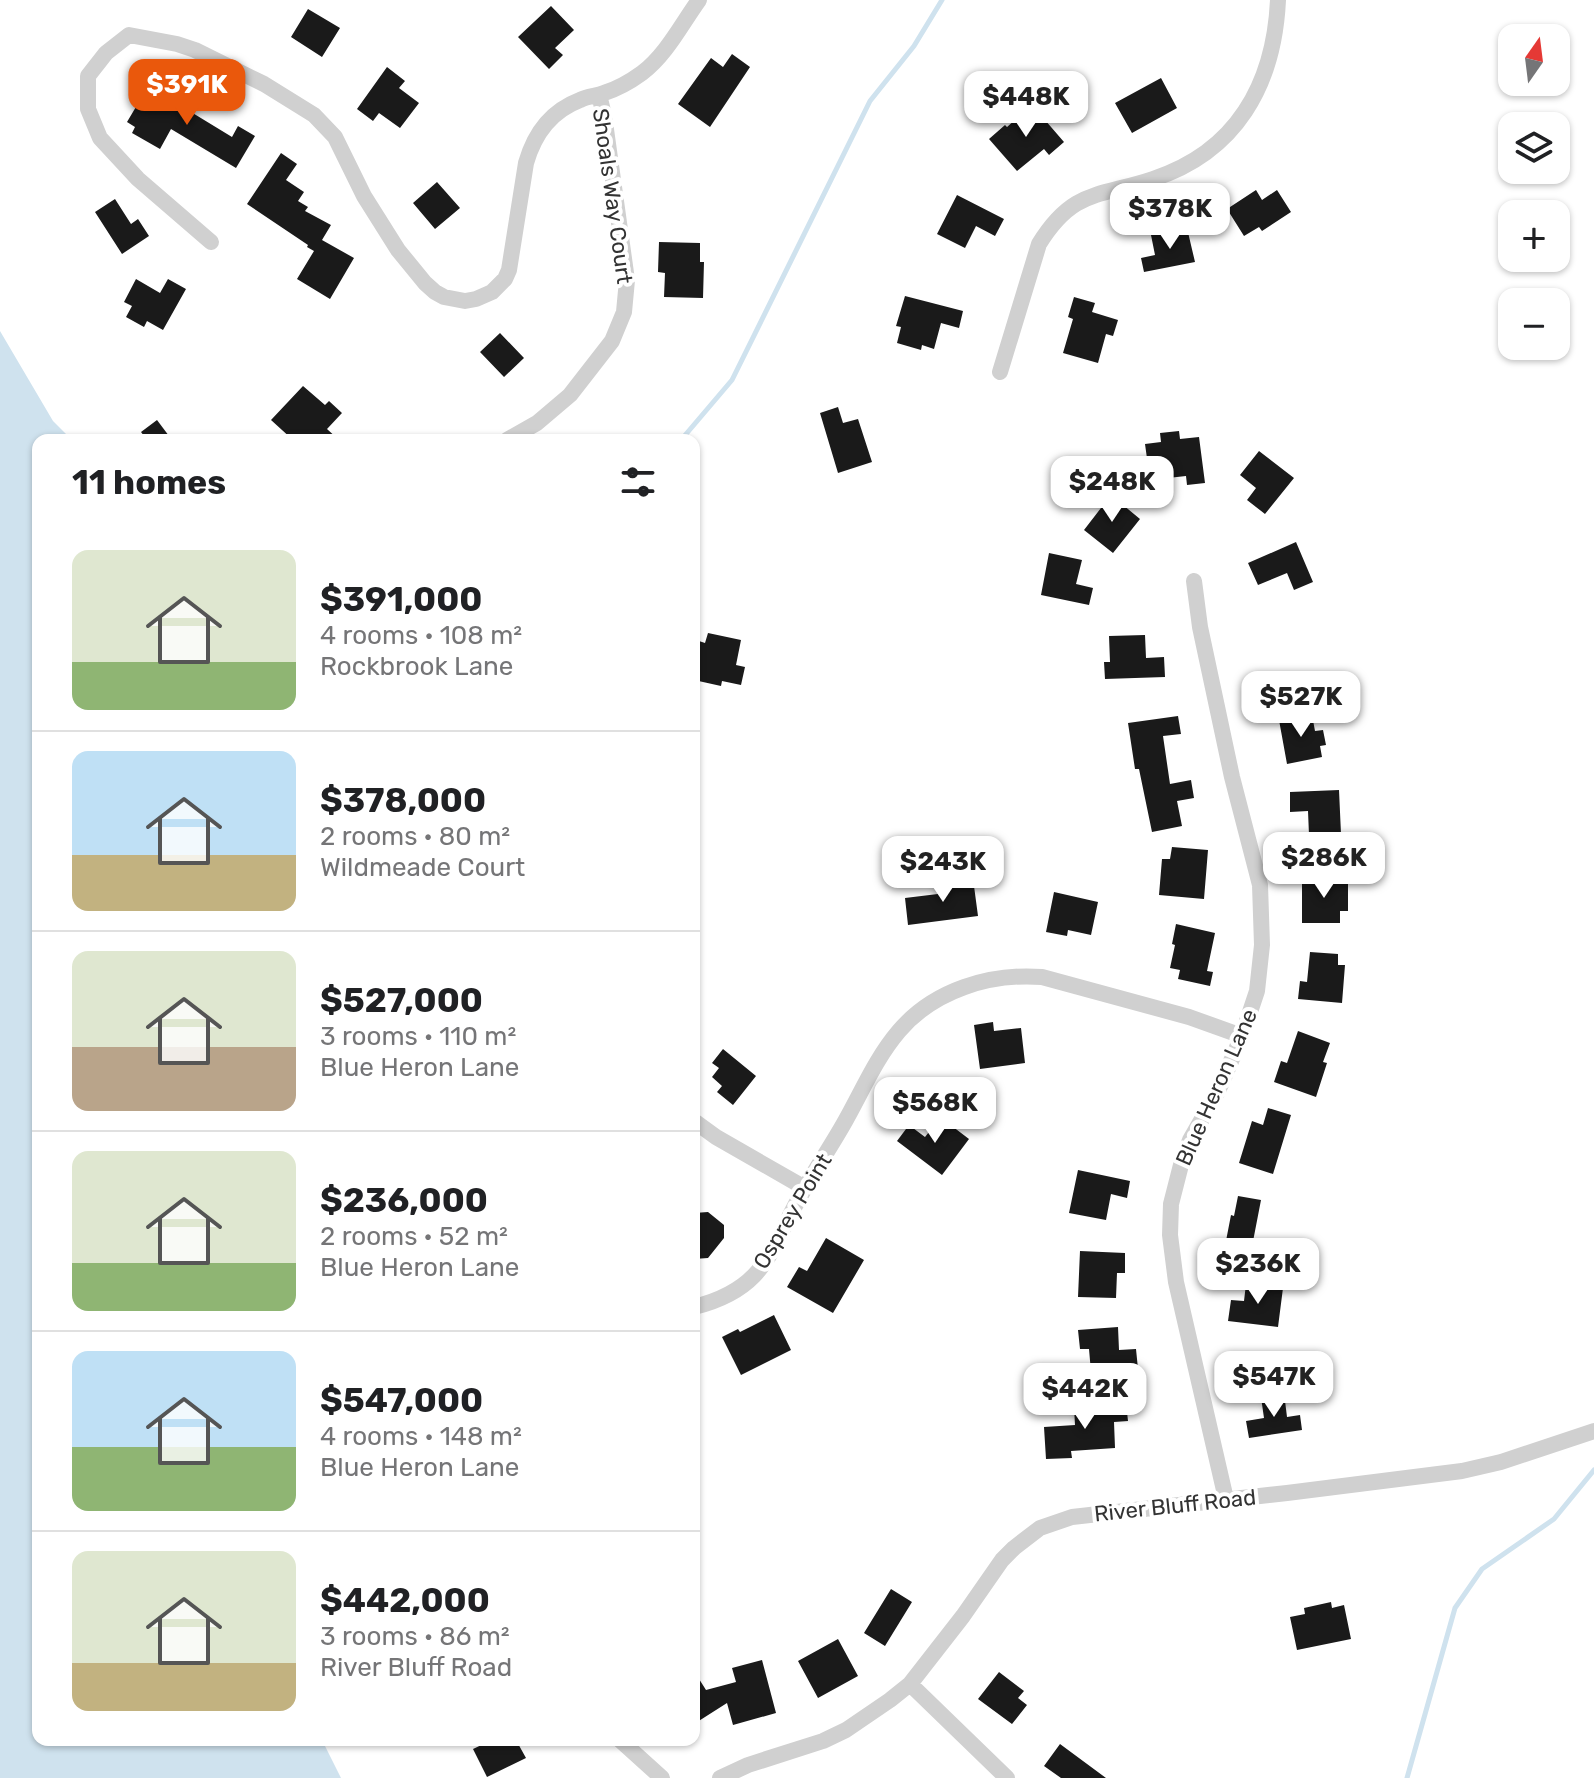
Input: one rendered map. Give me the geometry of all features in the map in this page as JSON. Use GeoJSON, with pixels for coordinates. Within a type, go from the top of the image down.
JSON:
{"type":"FeatureCollection","features":[{"type":"Feature","properties":{"kind":"street"},"geometry":{"type":"LineString","coordinates":[[211,242],[129,169],[100,138],[88,109],[88,76],[106,53],[129,35],[195,50],[264,84],[314,115],[335,137],[364,196],[398,250],[435,292],[465,301],[492,292],[505,279],[526,163],[536,136],[545,124],[570,104],[631,81],[645,71],[669,45],[699,0]]}},
{"type":"Feature","properties":{"kind":"street"},"geometry":{"type":"LineString","coordinates":[[1000,372],[1039,244],[1047,231],[1081,200],[1173,172],[1191,163],[1223,139],[1249,108],[1260,87],[1274,43],[1278,0]]}},
{"type":"Feature","properties":{"kind":"street","name":"Shoals Way Court"},"geometry":{"type":"LineString","coordinates":[[518,434],[537,423],[570,395],[612,341],[624,312],[626,265],[599,95]]}},
{"type":"Feature","properties":{"kind":"street","name":"Blue Heron Lane"},"geometry":{"type":"LineString","coordinates":[[1194,581],[1200,627],[1232,777],[1260,885],[1262,945],[1257,991],[1218,1091],[1190,1140],[1171,1204],[1170,1235],[1176,1282],[1226,1499]]}},
{"type":"Feature","properties":{"kind":"street","name":"Osprey Point"},"geometry":{"type":"LineString","coordinates":[[700,1306],[732,1293],[763,1266],[871,1072],[898,1032],[918,1012],[949,994],[973,983],[1005,977],[1042,977],[1176,1013],[1242,1036]]}},
{"type":"Feature","properties":{"kind":"street"},"geometry":{"type":"LineString","coordinates":[[700,1125],[805,1188]]}},
{"type":"Feature","properties":{"kind":"street","name":"River Bluff Road"},"geometry":{"type":"LineString","coordinates":[[720,1778],[748,1765],[823,1741],[846,1730],[890,1700],[910,1684],[1002,1560],[1040,1528],[1072,1517],[1462,1471],[1594,1431]]}},
{"type":"Feature","properties":{"kind":"street"},"geometry":{"type":"LineString","coordinates":[[910,1684],[1007,1778]]}},
{"type":"Feature","properties":{"kind":"street"},"geometry":{"type":"LineString","coordinates":[[627,1746],[662,1778]]}},
{"type":"Feature","properties":{"kind":"water"},"geometry":{"type":"Polygon","coordinates":[[[0,331],[53,421],[66,434],[32,434],[32,1746],[325,1746],[341,1778],[0,1778],[0,331]]]}},
{"type":"Feature","properties":{"kind":"building"},"geometry":{"type":"Polygon","coordinates":[[[551,6],[574,30],[555,48],[563,55],[549,69],[518,37],[551,6]]]}},
{"type":"Feature","properties":{"kind":"building"},"geometry":{"type":"Polygon","coordinates":[[[308,9],[340,28],[322,57],[291,37],[308,9]]]}},
{"type":"Feature","properties":{"kind":"building"},"geometry":{"type":"Polygon","coordinates":[[[732,54],[750,67],[710,127],[678,104],[711,58],[723,67],[732,54]]]}},
{"type":"Feature","properties":{"kind":"building"},"geometry":{"type":"Polygon","coordinates":[[[387,67],[405,81],[399,88],[419,103],[400,128],[379,113],[373,121],[357,109],[387,67]]]}},
{"type":"Feature","properties":{"kind":"building"},"geometry":{"type":"Polygon","coordinates":[[[1161,78],[1177,108],[1132,133],[1115,103],[1161,78]]]}},
{"type":"Feature","properties":{"kind":"building"},"geometry":{"type":"Polygon","coordinates":[[[182,85],[200,96],[191,112],[232,137],[238,126],[255,136],[236,168],[171,129],[160,149],[132,133],[135,127],[127,122],[143,95],[169,109],[182,85]]]}},
{"type":"Feature","properties":{"kind":"building"},"geometry":{"type":"Polygon","coordinates":[[[1032,105],[1064,142],[1049,155],[1044,149],[1017,171],[989,139],[1032,105]]]}},
{"type":"Feature","properties":{"kind":"building"},"geometry":{"type":"Polygon","coordinates":[[[281,153],[297,164],[286,180],[304,192],[298,201],[308,207],[305,211],[331,225],[322,240],[354,258],[330,299],[297,279],[314,251],[247,204],[281,153]]]}},
{"type":"Feature","properties":{"kind":"building"},"geometry":{"type":"Polygon","coordinates":[[[437,182],[460,208],[435,229],[413,203],[437,182]]]}},
{"type":"Feature","properties":{"kind":"building"},"geometry":{"type":"Polygon","coordinates":[[[1256,190],[1262,200],[1277,190],[1291,212],[1262,231],[1259,227],[1244,236],[1227,209],[1256,190]]]}},
{"type":"Feature","properties":{"kind":"building"},"geometry":{"type":"Polygon","coordinates":[[[957,195],[1004,219],[995,236],[976,226],[965,248],[937,234],[957,195]]]}},
{"type":"Feature","properties":{"kind":"building"},"geometry":{"type":"Polygon","coordinates":[[[115,199],[131,224],[138,219],[149,236],[122,254],[95,212],[115,199]]]}},
{"type":"Feature","properties":{"kind":"building"},"geometry":{"type":"Polygon","coordinates":[[[1187,228],[1195,262],[1144,272],[1141,258],[1155,255],[1151,235],[1187,228]]]}},
{"type":"Feature","properties":{"kind":"building"},"geometry":{"type":"Polygon","coordinates":[[[659,242],[700,243],[700,262],[704,262],[703,298],[664,297],[665,273],[658,272],[659,242]]]}},
{"type":"Feature","properties":{"kind":"building"},"geometry":{"type":"Polygon","coordinates":[[[136,279],[160,293],[168,279],[186,289],[163,330],[147,321],[144,327],[126,317],[132,306],[124,302],[136,279]]]}},
{"type":"Feature","properties":{"kind":"building"},"geometry":{"type":"Polygon","coordinates":[[[905,296],[963,311],[959,328],[941,323],[934,349],[922,345],[921,350],[897,343],[901,327],[896,326],[905,296]]]}},
{"type":"Feature","properties":{"kind":"building"},"geometry":{"type":"Polygon","coordinates":[[[1074,297],[1095,303],[1092,312],[1118,320],[1113,336],[1106,334],[1098,363],[1063,353],[1073,319],[1068,317],[1074,297]]]}},
{"type":"Feature","properties":{"kind":"building"},"geometry":{"type":"Polygon","coordinates":[[[500,333],[524,358],[504,377],[480,352],[500,333]]]}},
{"type":"Feature","properties":{"kind":"building"},"geometry":{"type":"Polygon","coordinates":[[[303,386],[325,405],[329,401],[342,413],[327,429],[332,434],[286,434],[271,420],[303,386]]]}},
{"type":"Feature","properties":{"kind":"building"},"geometry":{"type":"Polygon","coordinates":[[[838,407],[843,423],[858,419],[872,462],[838,473],[820,413],[838,407]]]}},
{"type":"Feature","properties":{"kind":"building"},"geometry":{"type":"Polygon","coordinates":[[[157,420],[168,434],[142,434],[141,432],[157,420]]]}},
{"type":"Feature","properties":{"kind":"building"},"geometry":{"type":"Polygon","coordinates":[[[1179,431],[1180,439],[1199,437],[1205,483],[1187,485],[1186,476],[1150,480],[1145,444],[1161,442],[1160,433],[1179,431]]]}},
{"type":"Feature","properties":{"kind":"building"},"geometry":{"type":"Polygon","coordinates":[[[1259,451],[1294,478],[1265,514],[1247,500],[1256,488],[1240,475],[1259,451]]]}},
{"type":"Feature","properties":{"kind":"building"},"geometry":{"type":"Polygon","coordinates":[[[1111,495],[1140,519],[1113,553],[1084,530],[1111,495]]]}},
{"type":"Feature","properties":{"kind":"building"},"geometry":{"type":"Polygon","coordinates":[[[1296,542],[1313,582],[1294,590],[1287,573],[1258,585],[1248,563],[1296,542]]]}},
{"type":"Feature","properties":{"kind":"building"},"geometry":{"type":"Polygon","coordinates":[[[1049,553],[1082,560],[1076,584],[1093,588],[1089,605],[1041,595],[1049,553]]]}},
{"type":"Feature","properties":{"kind":"building"},"geometry":{"type":"Polygon","coordinates":[[[708,633],[741,640],[736,665],[745,667],[741,685],[722,681],[721,686],[700,681],[700,641],[705,643],[708,633]]]}},
{"type":"Feature","properties":{"kind":"building"},"geometry":{"type":"Polygon","coordinates":[[[1145,635],[1146,658],[1164,657],[1165,677],[1105,679],[1104,662],[1110,662],[1109,636],[1145,635]]]}},
{"type":"Feature","properties":{"kind":"building"},"geometry":{"type":"Polygon","coordinates":[[[1312,715],[1315,731],[1323,730],[1326,745],[1320,746],[1322,757],[1287,764],[1279,720],[1312,715]]]}},
{"type":"Feature","properties":{"kind":"building"},"geometry":{"type":"Polygon","coordinates":[[[1178,716],[1181,734],[1163,736],[1170,784],[1191,780],[1194,798],[1177,801],[1182,826],[1152,832],[1139,769],[1135,769],[1128,723],[1178,716]]]}},
{"type":"Feature","properties":{"kind":"building"},"geometry":{"type":"Polygon","coordinates":[[[1339,790],[1341,834],[1309,835],[1308,811],[1290,812],[1290,792],[1339,790]]]}},
{"type":"Feature","properties":{"kind":"building"},"geometry":{"type":"Polygon","coordinates":[[[1172,847],[1208,850],[1204,899],[1159,895],[1162,859],[1170,859],[1172,847]]]}},
{"type":"Feature","properties":{"kind":"building"},"geometry":{"type":"Polygon","coordinates":[[[963,878],[964,887],[974,886],[978,916],[908,925],[905,898],[946,893],[945,880],[963,878]]]}},
{"type":"Feature","properties":{"kind":"building"},"geometry":{"type":"Polygon","coordinates":[[[1302,878],[1348,878],[1348,911],[1340,911],[1340,923],[1302,923],[1302,878]]]}},
{"type":"Feature","properties":{"kind":"building"},"geometry":{"type":"Polygon","coordinates":[[[1054,892],[1098,902],[1091,935],[1068,930],[1067,936],[1046,932],[1054,892]]]}},
{"type":"Feature","properties":{"kind":"building"},"geometry":{"type":"Polygon","coordinates":[[[1176,924],[1215,933],[1207,971],[1213,972],[1210,986],[1178,979],[1180,970],[1170,968],[1176,924]]]}},
{"type":"Feature","properties":{"kind":"building"},"geometry":{"type":"Polygon","coordinates":[[[1310,952],[1338,954],[1338,965],[1345,965],[1342,1003],[1298,999],[1300,981],[1307,982],[1310,952]]]}},
{"type":"Feature","properties":{"kind":"building"},"geometry":{"type":"Polygon","coordinates":[[[993,1022],[994,1031],[1021,1028],[1025,1063],[980,1069],[974,1025],[993,1022]]]}},
{"type":"Feature","properties":{"kind":"building"},"geometry":{"type":"Polygon","coordinates":[[[1298,1031],[1330,1043],[1316,1097],[1274,1082],[1281,1061],[1287,1063],[1298,1031]]]}},
{"type":"Feature","properties":{"kind":"building"},"geometry":{"type":"Polygon","coordinates":[[[723,1049],[756,1076],[733,1105],[717,1092],[722,1086],[712,1077],[719,1068],[712,1063],[723,1049]]]}},
{"type":"Feature","properties":{"kind":"building"},"geometry":{"type":"Polygon","coordinates":[[[1268,1108],[1291,1115],[1273,1174],[1239,1163],[1252,1121],[1263,1125],[1268,1108]]]}},
{"type":"Feature","properties":{"kind":"building"},"geometry":{"type":"Polygon","coordinates":[[[944,1120],[969,1139],[942,1175],[897,1141],[909,1125],[925,1137],[933,1127],[937,1130],[944,1120]]]}},
{"type":"Feature","properties":{"kind":"building"},"geometry":{"type":"Polygon","coordinates":[[[1078,1170],[1130,1181],[1127,1198],[1111,1194],[1106,1220],[1069,1213],[1078,1170]]]}},
{"type":"Feature","properties":{"kind":"building"},"geometry":{"type":"Polygon","coordinates":[[[1238,1196],[1261,1200],[1249,1262],[1228,1258],[1231,1247],[1225,1246],[1238,1196]]]}},
{"type":"Feature","properties":{"kind":"building"},"geometry":{"type":"Polygon","coordinates":[[[708,1212],[724,1225],[724,1238],[708,1258],[700,1259],[700,1213],[708,1212]]]}},
{"type":"Feature","properties":{"kind":"building"},"geometry":{"type":"Polygon","coordinates":[[[826,1238],[864,1260],[833,1313],[787,1287],[799,1267],[807,1271],[826,1238]]]}},
{"type":"Feature","properties":{"kind":"building"},"geometry":{"type":"Polygon","coordinates":[[[1080,1251],[1125,1253],[1125,1273],[1117,1273],[1116,1298],[1078,1297],[1080,1251]]]}},
{"type":"Feature","properties":{"kind":"building"},"geometry":{"type":"Polygon","coordinates":[[[1246,1284],[1283,1288],[1278,1327],[1228,1321],[1231,1300],[1244,1301],[1246,1284]]]}},
{"type":"Feature","properties":{"kind":"building"},"geometry":{"type":"Polygon","coordinates":[[[774,1315],[791,1350],[741,1375],[722,1337],[738,1329],[740,1332],[774,1315]]]}},
{"type":"Feature","properties":{"kind":"building"},"geometry":{"type":"Polygon","coordinates":[[[1118,1327],[1119,1350],[1136,1349],[1138,1369],[1091,1372],[1089,1349],[1080,1349],[1078,1330],[1118,1327]]]}},
{"type":"Feature","properties":{"kind":"building"},"geometry":{"type":"Polygon","coordinates":[[[1284,1393],[1287,1417],[1300,1415],[1302,1430],[1249,1438],[1246,1421],[1264,1418],[1261,1397],[1284,1393]]]}},
{"type":"Feature","properties":{"kind":"building"},"geometry":{"type":"Polygon","coordinates":[[[1126,1403],[1128,1421],[1114,1422],[1115,1448],[1071,1451],[1072,1458],[1046,1459],[1044,1427],[1075,1425],[1074,1407],[1126,1403]]]}},
{"type":"Feature","properties":{"kind":"building"},"geometry":{"type":"Polygon","coordinates":[[[891,1589],[912,1602],[885,1646],[864,1633],[891,1589]]]}},
{"type":"Feature","properties":{"kind":"building"},"geometry":{"type":"Polygon","coordinates":[[[1331,1602],[1332,1608],[1344,1605],[1351,1639],[1297,1650],[1290,1617],[1305,1614],[1304,1608],[1331,1602]]]}},
{"type":"Feature","properties":{"kind":"building"},"geometry":{"type":"Polygon","coordinates":[[[838,1639],[858,1676],[818,1698],[798,1661],[838,1639]]]}},
{"type":"Feature","properties":{"kind":"building"},"geometry":{"type":"Polygon","coordinates":[[[762,1660],[776,1713],[733,1725],[727,1703],[700,1720],[700,1680],[706,1690],[736,1682],[732,1668],[762,1660]]]}},
{"type":"Feature","properties":{"kind":"building"},"geometry":{"type":"Polygon","coordinates":[[[999,1672],[1024,1691],[1018,1698],[1027,1705],[1012,1724],[978,1699],[999,1672]]]}},
{"type":"Feature","properties":{"kind":"building"},"geometry":{"type":"Polygon","coordinates":[[[1060,1744],[1106,1778],[1061,1778],[1044,1766],[1060,1744]]]}},
{"type":"Feature","properties":{"kind":"building"},"geometry":{"type":"Polygon","coordinates":[[[479,1746],[519,1746],[526,1758],[487,1777],[473,1749],[479,1746]]]}},
{"type":"Feature","properties":{"kind":"waterway"},"geometry":{"type":"LineString","coordinates":[[686,434],[732,380],[870,101],[914,46],[942,0]]}},
{"type":"Feature","properties":{"kind":"waterway"},"geometry":{"type":"LineString","coordinates":[[1407,1778],[1455,1608],[1482,1569],[1554,1519],[1594,1470]]}}]}
